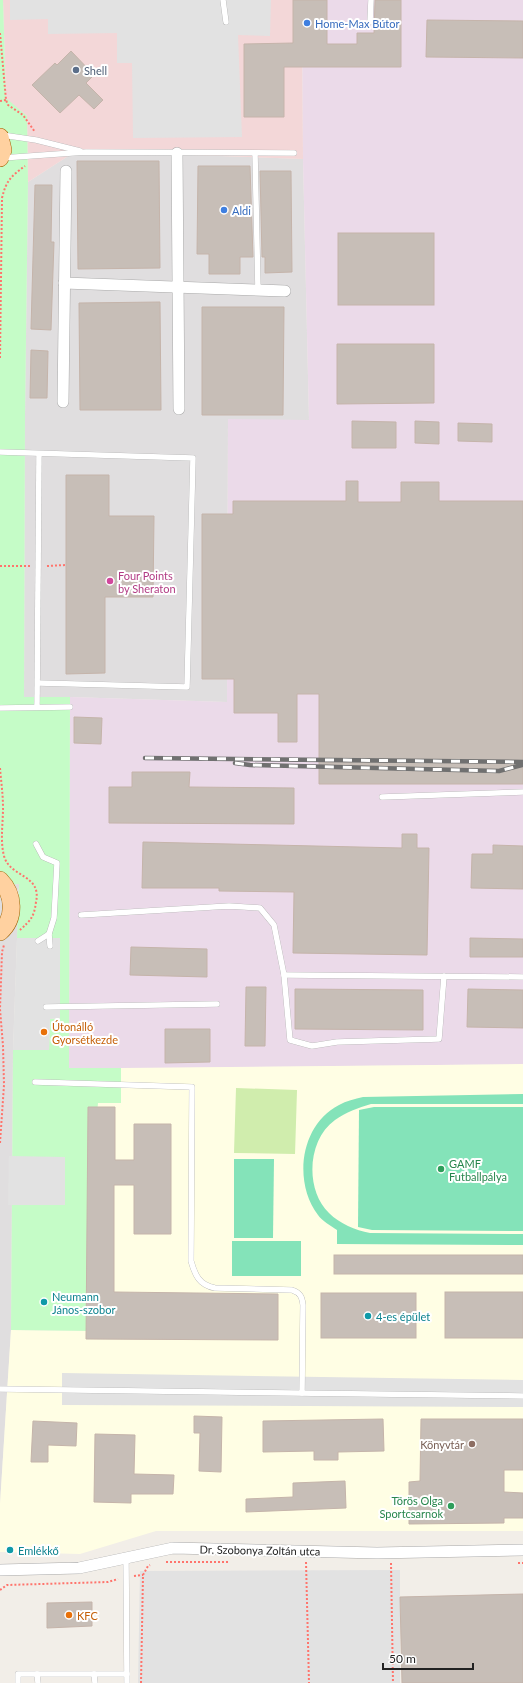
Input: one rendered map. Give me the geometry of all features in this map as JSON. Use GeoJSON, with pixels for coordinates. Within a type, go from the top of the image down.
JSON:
{"type":"FeatureCollection","features":[{"type":"Feature","properties":{"kind":"main road"},"geometry":{"type":"LineString","coordinates":[[0,136],[3,150],[0,158]]}},
{"type":"Feature","properties":{"kind":"main road"},"geometry":{"type":"LineString","coordinates":[[0,880],[7,888],[12,905],[3,938]]}},
{"type":"Feature","properties":{"kind":"street"},"geometry":{"type":"LineString","coordinates":[[176,153],[179,409]]}},
{"type":"Feature","properties":{"kind":"street"},"geometry":{"type":"LineString","coordinates":[[63,402],[66,171]]}},
{"type":"Feature","properties":{"kind":"street"},"geometry":{"type":"LineString","coordinates":[[64,282],[286,291]]}},
{"type":"Feature","properties":{"kind":"street","name":"Dr. Szobonya Zoltán utca"},"geometry":{"type":"LineString","coordinates":[[0,1570],[79,1568],[173,1548],[378,1553],[523,1550]]}},
{"type":"Feature","properties":{"kind":"lane"},"geometry":{"type":"LineString","coordinates":[[223,0],[226,22]]}},
{"type":"Feature","properties":{"kind":"lane"},"geometry":{"type":"LineString","coordinates":[[370,22],[371,0]]}},
{"type":"Feature","properties":{"kind":"lane"},"geometry":{"type":"LineString","coordinates":[[0,136],[36,140],[86,152]]}},
{"type":"Feature","properties":{"kind":"lane"},"geometry":{"type":"LineString","coordinates":[[0,158],[86,152],[294,153]]}},
{"type":"Feature","properties":{"kind":"lane"},"geometry":{"type":"LineString","coordinates":[[255,153],[258,290]]}},
{"type":"Feature","properties":{"kind":"lane"},"geometry":{"type":"LineString","coordinates":[[0,452],[193,458],[187,687],[38,683]]}},
{"type":"Feature","properties":{"kind":"lane"},"geometry":{"type":"LineString","coordinates":[[37,707],[40,454]]}},
{"type":"Feature","properties":{"kind":"lane"},"geometry":{"type":"LineString","coordinates":[[0,708],[70,707]]}},
{"type":"Feature","properties":{"kind":"lane"},"geometry":{"type":"LineString","coordinates":[[382,797],[523,792]]}},
{"type":"Feature","properties":{"kind":"lane"},"geometry":{"type":"LineString","coordinates":[[36,844],[43,857],[57,863],[54,918],[49,934],[50,946]]}},
{"type":"Feature","properties":{"kind":"lane"},"geometry":{"type":"LineString","coordinates":[[81,915],[229,906],[260,908],[274,924],[284,975],[290,1040],[312,1046],[337,1042],[439,1039],[444,976]]}},
{"type":"Feature","properties":{"kind":"lane"},"geometry":{"type":"LineString","coordinates":[[38,941],[49,934]]}},
{"type":"Feature","properties":{"kind":"lane"},"geometry":{"type":"LineString","coordinates":[[284,975],[523,977]]}},
{"type":"Feature","properties":{"kind":"lane"},"geometry":{"type":"LineString","coordinates":[[46,1007],[217,1004]]}},
{"type":"Feature","properties":{"kind":"lane"},"geometry":{"type":"LineString","coordinates":[[34,1082],[192,1087],[192,1261],[194,1270],[197,1277],[207,1286],[292,1290],[299,1293],[302,1298],[303,1305],[302,1393]]}},
{"type":"Feature","properties":{"kind":"lane"},"geometry":{"type":"LineString","coordinates":[[0,1389],[523,1396]]}},
{"type":"Feature","properties":{"kind":"lane"},"geometry":{"type":"LineString","coordinates":[[126,1558],[127,1683]]}},
{"type":"Feature","properties":{"kind":"lane"},"geometry":{"type":"LineString","coordinates":[[18,1683],[18,1674],[127,1674]]}},
{"type":"Feature","properties":{"kind":"lane"},"geometry":{"type":"LineString","coordinates":[[38,1674],[38,1683]]}},
{"type":"Feature","properties":{"kind":"lane"},"geometry":{"type":"LineString","coordinates":[[94,1674],[95,1683]]}},
{"type":"Feature","properties":{"kind":"path"},"geometry":{"type":"LineString","coordinates":[[0,33],[6,100],[8,105],[23,115],[34,129],[36,140]]}},
{"type":"Feature","properties":{"kind":"path"},"geometry":{"type":"LineString","coordinates":[[0,101],[6,100]]}},
{"type":"Feature","properties":{"kind":"path"},"geometry":{"type":"LineString","coordinates":[[0,358],[2,198],[9,179],[35,156]]}},
{"type":"Feature","properties":{"kind":"path"},"geometry":{"type":"LineString","coordinates":[[0,566],[25,566]]}},
{"type":"Feature","properties":{"kind":"path"},"geometry":{"type":"LineString","coordinates":[[0,768],[3,806],[1,842],[4,858],[11,868],[36,887],[38,895],[34,916],[19,931]]}},
{"type":"Feature","properties":{"kind":"path"},"geometry":{"type":"LineString","coordinates":[[0,1143],[4,1085],[0,1009],[3,938]]}},
{"type":"Feature","properties":{"kind":"path"},"geometry":{"type":"LineString","coordinates":[[306,1562],[309,1683]]}},
{"type":"Feature","properties":{"kind":"path"},"geometry":{"type":"LineString","coordinates":[[391,1562],[394,1683]]}},
{"type":"Feature","properties":{"kind":"path"},"geometry":{"type":"LineString","coordinates":[[0,1590],[7,1585],[108,1582],[126,1576],[142,1575],[141,1683]]}},
{"type":"Feature","properties":{"kind":"shaded area"},"geometry":{"type":"Polygon","coordinates":[[[3,0],[302,0],[303,159],[76,151],[28,182],[27,116],[6,99],[3,0]]]}},
{"type":"Feature","properties":{"kind":"shaded area"},"geometry":{"type":"Polygon","coordinates":[[[10,0],[271,0],[270,36],[238,35],[242,137],[133,138],[132,63],[117,63],[117,33],[48,34],[48,19],[10,20],[10,0]]]}},
{"type":"Feature","properties":{"kind":"shaded area"},"geometry":{"type":"Polygon","coordinates":[[[302,0],[523,0],[523,1064],[69,1069],[70,697],[227,702],[228,419],[309,420],[303,159],[302,0]]]}},
{"type":"Feature","properties":{"kind":"shaded area"},"geometry":{"type":"Polygon","coordinates":[[[76,151],[303,159],[309,420],[228,420],[227,702],[24,697],[28,182],[76,151]]]}},
{"type":"Feature","properties":{"kind":"shaded area"},"geometry":{"type":"Polygon","coordinates":[[[19,884],[13,1050],[11,1330],[0,1504],[0,885],[19,884]]]}},
{"type":"Feature","properties":{"kind":"shaded area"},"geometry":{"type":"Polygon","coordinates":[[[17,938],[60,938],[60,1018],[50,1019],[49,1050],[13,1050],[17,938]]]}},
{"type":"Feature","properties":{"kind":"shaded area"},"geometry":{"type":"Polygon","coordinates":[[[523,1064],[523,1531],[156,1531],[80,1554],[0,1552],[0,1504],[11,1330],[97,1331],[88,1185],[98,1103],[121,1102],[121,1068],[523,1064]]]}},
{"type":"Feature","properties":{"kind":"shaded area"},"geometry":{"type":"Polygon","coordinates":[[[9,1156],[65,1157],[65,1205],[8,1205],[9,1156]]]}},
{"type":"Feature","properties":{"kind":"shaded area"},"geometry":{"type":"Polygon","coordinates":[[[62,1373],[523,1380],[523,1407],[62,1405],[62,1373]]]}},
{"type":"Feature","properties":{"kind":"shaded area"},"geometry":{"type":"Polygon","coordinates":[[[400,1570],[400,1683],[138,1683],[140,1571],[400,1570]]]}},
{"type":"Feature","properties":{"kind":"green space"},"geometry":{"type":"Polygon","coordinates":[[[0,0],[3,0],[6,98],[27,116],[28,182],[24,697],[70,697],[69,1068],[121,1068],[121,1103],[98,1103],[88,1185],[97,1331],[11,1330],[13,1050],[49,1050],[50,1019],[60,1018],[60,938],[17,938],[19,884],[0,885],[0,0]]]}},
{"type":"Feature","properties":{"kind":"green space"},"geometry":{"type":"Polygon","coordinates":[[[236,1088],[297,1090],[295,1154],[234,1153],[236,1088]]]}},
{"type":"Feature","properties":{"kind":"green space"},"geometry":{"type":"Polygon","coordinates":[[[523,1094],[523,1104],[371,1104],[361,1107],[339,1117],[326,1129],[314,1152],[312,1165],[316,1192],[321,1203],[333,1217],[353,1228],[370,1233],[523,1234],[523,1245],[337,1244],[337,1230],[318,1215],[310,1202],[305,1187],[303,1171],[304,1155],[309,1140],[316,1126],[326,1114],[339,1105],[363,1097],[523,1094]]]}},
{"type":"Feature","properties":{"kind":"green space","name":"GAMF Futballpálya"},"geometry":{"type":"Polygon","coordinates":[[[374,1107],[523,1107],[523,1231],[372,1230],[358,1227],[359,1110],[374,1107]]]}},
{"type":"Feature","properties":{"kind":"green space"},"geometry":{"type":"Polygon","coordinates":[[[234,1159],[274,1159],[273,1238],[234,1238],[234,1159]]]}},
{"type":"Feature","properties":{"kind":"green space"},"geometry":{"type":"Polygon","coordinates":[[[232,1241],[301,1241],[301,1276],[232,1276],[232,1241]]]}},
{"type":"Feature","properties":{"kind":"building"},"geometry":{"type":"Polygon","coordinates":[[[293,0],[327,0],[327,44],[357,44],[357,33],[374,33],[375,0],[401,0],[401,67],[284,67],[284,117],[244,117],[244,44],[293,43],[293,0]]]}},
{"type":"Feature","properties":{"kind":"building"},"geometry":{"type":"Polygon","coordinates":[[[427,20],[523,21],[523,58],[426,57],[427,20]]]}},
{"type":"Feature","properties":{"kind":"building"},"geometry":{"type":"Polygon","coordinates":[[[71,51],[94,75],[86,83],[103,100],[94,109],[79,95],[60,113],[32,85],[55,63],[57,65],[71,51]]]}},
{"type":"Feature","properties":{"kind":"building"},"geometry":{"type":"Polygon","coordinates":[[[77,161],[159,161],[160,268],[78,269],[77,161]]]}},
{"type":"Feature","properties":{"kind":"building","name":"Aldi"},"geometry":{"type":"Polygon","coordinates":[[[198,166],[250,166],[253,257],[240,257],[240,274],[209,274],[209,254],[197,254],[198,166]]]}},
{"type":"Feature","properties":{"kind":"building"},"geometry":{"type":"Polygon","coordinates":[[[260,171],[291,171],[292,272],[265,273],[265,257],[262,257],[260,171]]]}},
{"type":"Feature","properties":{"kind":"building"},"geometry":{"type":"Polygon","coordinates":[[[35,185],[52,185],[51,242],[54,242],[51,330],[31,329],[35,185]]]}},
{"type":"Feature","properties":{"kind":"building"},"geometry":{"type":"Polygon","coordinates":[[[338,233],[434,233],[434,305],[338,305],[338,233]]]}},
{"type":"Feature","properties":{"kind":"building"},"geometry":{"type":"Polygon","coordinates":[[[160,302],[161,410],[80,410],[79,303],[160,302]]]}},
{"type":"Feature","properties":{"kind":"building"},"geometry":{"type":"Polygon","coordinates":[[[202,307],[284,307],[283,415],[202,415],[202,307]]]}},
{"type":"Feature","properties":{"kind":"building"},"geometry":{"type":"Polygon","coordinates":[[[337,344],[434,344],[434,403],[337,404],[337,344]]]}},
{"type":"Feature","properties":{"kind":"building"},"geometry":{"type":"Polygon","coordinates":[[[31,350],[48,351],[47,398],[30,398],[31,350]]]}},
{"type":"Feature","properties":{"kind":"building"},"geometry":{"type":"Polygon","coordinates":[[[352,421],[396,422],[396,448],[352,448],[352,421]]]}},
{"type":"Feature","properties":{"kind":"building"},"geometry":{"type":"Polygon","coordinates":[[[415,421],[439,422],[439,444],[415,443],[415,421]]]}},
{"type":"Feature","properties":{"kind":"building"},"geometry":{"type":"Polygon","coordinates":[[[458,423],[492,424],[492,442],[458,441],[458,423]]]}},
{"type":"Feature","properties":{"kind":"building","name":"Four Points by Sheraton"},"geometry":{"type":"Polygon","coordinates":[[[66,475],[109,475],[109,516],[154,516],[153,597],[105,597],[105,673],[66,674],[66,475]]]}},
{"type":"Feature","properties":{"kind":"building"},"geometry":{"type":"Polygon","coordinates":[[[346,481],[358,481],[358,502],[401,502],[401,482],[439,482],[439,501],[523,501],[523,784],[319,784],[319,694],[297,694],[297,742],[278,742],[278,713],[234,713],[234,679],[202,679],[202,514],[233,514],[233,501],[346,501],[346,481]]]}},
{"type":"Feature","properties":{"kind":"building"},"geometry":{"type":"Polygon","coordinates":[[[74,717],[102,718],[101,744],[74,743],[74,717]]]}},
{"type":"Feature","properties":{"kind":"building"},"geometry":{"type":"Polygon","coordinates":[[[132,772],[190,772],[189,787],[294,788],[294,824],[109,823],[109,787],[132,787],[132,772]]]}},
{"type":"Feature","properties":{"kind":"building"},"geometry":{"type":"Polygon","coordinates":[[[402,834],[417,834],[417,848],[429,848],[427,955],[293,953],[294,892],[219,891],[219,888],[142,888],[143,842],[402,848],[402,834]]]}},
{"type":"Feature","properties":{"kind":"building"},"geometry":{"type":"Polygon","coordinates":[[[493,845],[523,846],[523,889],[471,888],[472,854],[493,854],[493,845]]]}},
{"type":"Feature","properties":{"kind":"building"},"geometry":{"type":"Polygon","coordinates":[[[470,938],[523,939],[523,957],[470,957],[470,938]]]}},
{"type":"Feature","properties":{"kind":"building"},"geometry":{"type":"Polygon","coordinates":[[[131,947],[207,949],[207,977],[130,975],[131,947]]]}},
{"type":"Feature","properties":{"kind":"building"},"geometry":{"type":"Polygon","coordinates":[[[246,987],[266,987],[265,1046],[245,1046],[246,987]]]}},
{"type":"Feature","properties":{"kind":"building"},"geometry":{"type":"Polygon","coordinates":[[[295,989],[423,990],[423,1030],[295,1029],[295,989]]]}},
{"type":"Feature","properties":{"kind":"building"},"geometry":{"type":"Polygon","coordinates":[[[468,989],[523,990],[523,1028],[467,1027],[468,989]]]}},
{"type":"Feature","properties":{"kind":"building"},"geometry":{"type":"Polygon","coordinates":[[[165,1029],[210,1029],[210,1062],[165,1063],[165,1029]]]}},
{"type":"Feature","properties":{"kind":"building"},"geometry":{"type":"Polygon","coordinates":[[[88,1107],[115,1107],[115,1160],[134,1160],[134,1124],[171,1124],[171,1234],[134,1234],[134,1185],[114,1185],[114,1292],[278,1294],[278,1340],[86,1339],[88,1107]]]}},
{"type":"Feature","properties":{"kind":"building"},"geometry":{"type":"Polygon","coordinates":[[[334,1255],[523,1255],[523,1274],[334,1274],[334,1255]]]}},
{"type":"Feature","properties":{"kind":"building"},"geometry":{"type":"Polygon","coordinates":[[[445,1292],[523,1292],[523,1338],[445,1338],[445,1292]]]}},
{"type":"Feature","properties":{"kind":"building","name":"4-es épület"},"geometry":{"type":"Polygon","coordinates":[[[321,1293],[416,1293],[416,1338],[321,1338],[321,1293]]]}},
{"type":"Feature","properties":{"kind":"building"},"geometry":{"type":"Polygon","coordinates":[[[194,1416],[222,1417],[221,1472],[199,1471],[200,1433],[194,1433],[194,1416]]]}},
{"type":"Feature","properties":{"kind":"building"},"geometry":{"type":"Polygon","coordinates":[[[383,1419],[384,1451],[338,1452],[338,1460],[314,1460],[314,1451],[263,1452],[263,1421],[383,1419]]]}},
{"type":"Feature","properties":{"kind":"building"},"geometry":{"type":"Polygon","coordinates":[[[421,1419],[523,1419],[523,1470],[504,1470],[504,1492],[523,1493],[523,1518],[504,1518],[504,1523],[409,1524],[409,1482],[420,1481],[421,1419]]]}},
{"type":"Feature","properties":{"kind":"building"},"geometry":{"type":"Polygon","coordinates":[[[33,1421],[77,1423],[76,1446],[48,1445],[48,1462],[31,1462],[33,1421]]]}},
{"type":"Feature","properties":{"kind":"building"},"geometry":{"type":"Polygon","coordinates":[[[95,1434],[135,1435],[134,1474],[174,1475],[173,1494],[131,1494],[131,1503],[94,1502],[95,1434]]]}},
{"type":"Feature","properties":{"kind":"building"},"geometry":{"type":"Polygon","coordinates":[[[345,1481],[346,1508],[246,1512],[246,1499],[293,1497],[293,1483],[345,1481]]]}},
{"type":"Feature","properties":{"kind":"building"},"geometry":{"type":"Polygon","coordinates":[[[523,1594],[523,1683],[402,1683],[400,1597],[523,1594]]]}},
{"type":"Feature","properties":{"kind":"building","name":"KFC"},"geometry":{"type":"Polygon","coordinates":[[[92,1602],[92,1626],[47,1628],[47,1603],[92,1602]]]}},
{"type":"Feature","properties":{"kind":"railway"},"geometry":{"type":"LineString","coordinates":[[145,758],[523,762]]}},
{"type":"Feature","properties":{"kind":"railway"},"geometry":{"type":"LineString","coordinates":[[235,763],[250,765],[499,771],[522,765]]}},
{"type":"Feature","properties":{"kind":"place","name":"Home-Max Bútor"},"geometry":{"type":"Point","coordinates":[307,23]}},
{"type":"Feature","properties":{"kind":"place","name":"Shell"},"geometry":{"type":"Point","coordinates":[76,70]}},
{"type":"Feature","properties":{"kind":"place","name":"Aldi"},"geometry":{"type":"Point","coordinates":[224,210]}},
{"type":"Feature","properties":{"kind":"place","name":"Four Points by Sheraton"},"geometry":{"type":"Point","coordinates":[110,581]}},
{"type":"Feature","properties":{"kind":"place","name":"Útonálló Gyorsétkezde"},"geometry":{"type":"Point","coordinates":[44,1032]}},
{"type":"Feature","properties":{"kind":"place","name":"GAMF Futballpálya"},"geometry":{"type":"Point","coordinates":[441,1169]}},
{"type":"Feature","properties":{"kind":"place","name":"Neumann János-szobor"},"geometry":{"type":"Point","coordinates":[44,1302]}},
{"type":"Feature","properties":{"kind":"place","name":"4-es épület"},"geometry":{"type":"Point","coordinates":[368,1316]}},
{"type":"Feature","properties":{"kind":"place","name":"Könyvtár"},"geometry":{"type":"Point","coordinates":[472,1444]}},
{"type":"Feature","properties":{"kind":"place","name":"Törös Olga Sportcsarnok"},"geometry":{"type":"Point","coordinates":[451,1506]}},
{"type":"Feature","properties":{"kind":"place","name":"Emlékkő"},"geometry":{"type":"Point","coordinates":[10,1550]}},
{"type":"Feature","properties":{"kind":"place","name":"KFC"},"geometry":{"type":"Point","coordinates":[69,1615]}}]}
